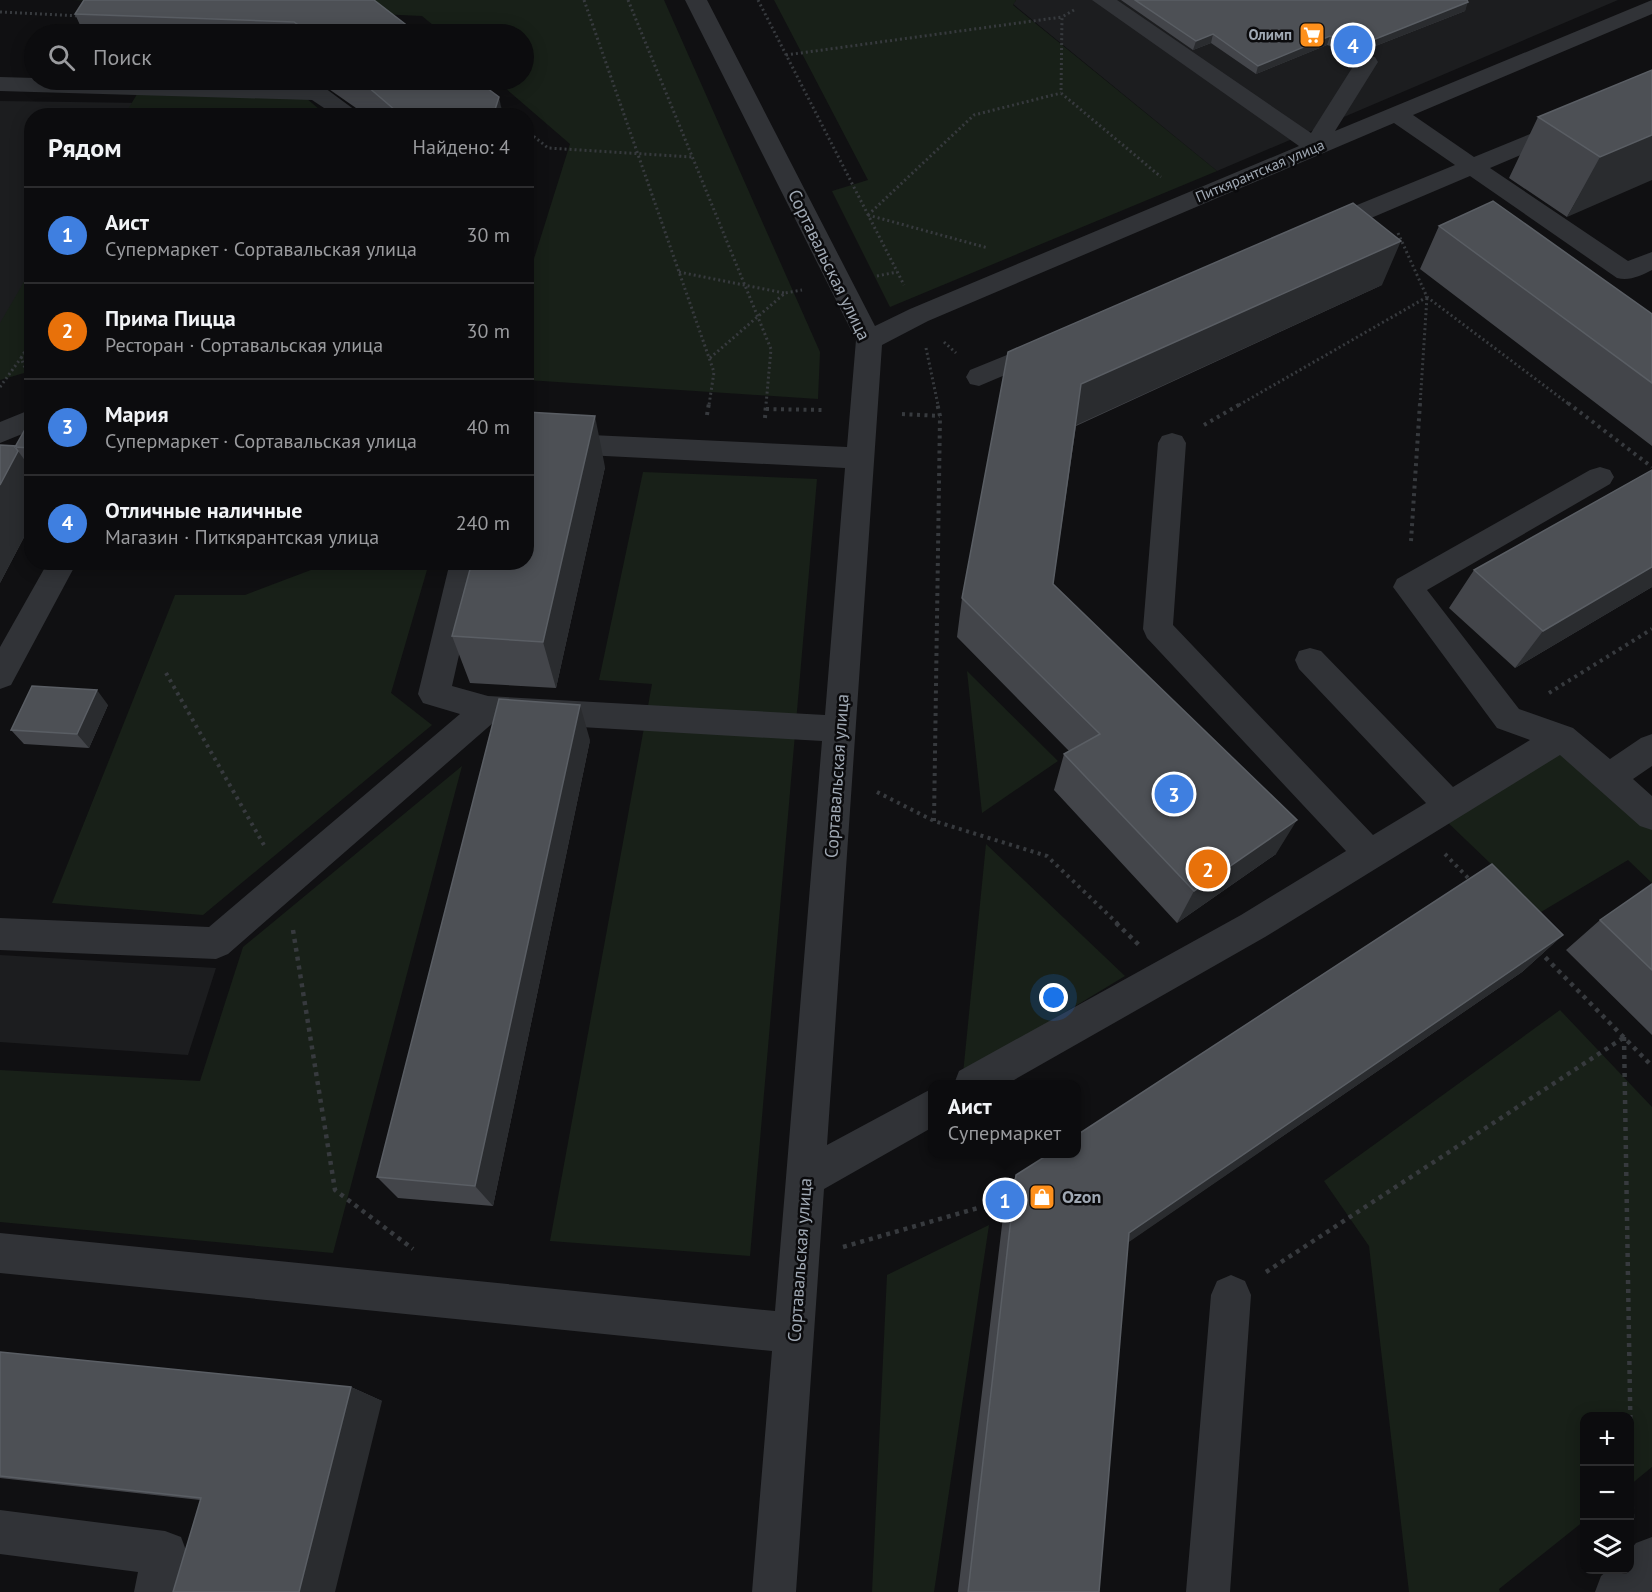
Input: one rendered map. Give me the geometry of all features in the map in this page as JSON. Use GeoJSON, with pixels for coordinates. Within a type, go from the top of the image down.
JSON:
{"type":"FeatureCollection","features":[{"type":"Feature","properties":{"kind":"street","name":"Сортавальская улица"},"geometry":{"type":"LineString","coordinates":[[696,0],[869,340],[774,1592]]}},
{"type":"Feature","properties":{"kind":"street"},"geometry":{"type":"LineString","coordinates":[[1605,0],[1642,10]]}},
{"type":"Feature","properties":{"kind":"street"},"geometry":{"type":"LineString","coordinates":[[1093,3],[1314,147],[1367,62]]}},
{"type":"Feature","properties":{"kind":"street","name":"Питкярантская улица"},"geometry":{"type":"LineString","coordinates":[[869,340],[919,315],[1314,147],[1397,116],[1642,10]]}},
{"type":"Feature","properties":{"kind":"street"},"geometry":{"type":"LineString","coordinates":[[0,84],[24,85]]}},
{"type":"Feature","properties":{"kind":"street"},"geometry":{"type":"LineString","coordinates":[[211,90],[317,93],[340,108]]}},
{"type":"Feature","properties":{"kind":"street"},"geometry":{"type":"LineString","coordinates":[[1397,116],[1626,272],[1652,260]]}},
{"type":"Feature","properties":{"kind":"street"},"geometry":{"type":"LineString","coordinates":[[1296,240],[1592,118]]}},
{"type":"Feature","properties":{"kind":"street"},"geometry":{"type":"LineString","coordinates":[[979,377],[1066,339]]}},
{"type":"Feature","properties":{"kind":"street"},"geometry":{"type":"LineString","coordinates":[[0,433],[24,422]]}},
{"type":"Feature","properties":{"kind":"street"},"geometry":{"type":"LineString","coordinates":[[534,442],[861,458]]}},
{"type":"Feature","properties":{"kind":"street"},"geometry":{"type":"LineString","coordinates":[[1172,443],[1158,629],[1371,855]]}},
{"type":"Feature","properties":{"kind":"street"},"geometry":{"type":"LineString","coordinates":[[1600,477],[1408,587],[1508,719],[1563,737],[1652,816]]}},
{"type":"Feature","properties":{"kind":"street"},"geometry":{"type":"LineString","coordinates":[[0,676],[59,570]]}},
{"type":"Feature","properties":{"kind":"street"},"geometry":{"type":"LineString","coordinates":[[463,570],[434,694],[488,710],[841,729]]}},
{"type":"Feature","properties":{"kind":"street"},"geometry":{"type":"LineString","coordinates":[[1310,660],[1450,806]]}},
{"type":"Feature","properties":{"kind":"street"},"geometry":{"type":"LineString","coordinates":[[0,934],[216,943],[488,710]]}},
{"type":"Feature","properties":{"kind":"street"},"geometry":{"type":"LineString","coordinates":[[979,1080],[1243,932],[1563,737]]}},
{"type":"Feature","properties":{"kind":"street"},"geometry":{"type":"LineString","coordinates":[[1609,778],[1652,748]]}},
{"type":"Feature","properties":{"kind":"street"},"geometry":{"type":"LineString","coordinates":[[806,1178],[928,1109]]}},
{"type":"Feature","properties":{"kind":"street"},"geometry":{"type":"LineString","coordinates":[[0,1253],[794,1333]]}},
{"type":"Feature","properties":{"kind":"street"},"geometry":{"type":"LineString","coordinates":[[1208,1592],[1231,1295]]}},
{"type":"Feature","properties":{"kind":"street"},"geometry":{"type":"LineString","coordinates":[[0,1532],[165,1553],[156,1592]]}},
{"type":"Feature","properties":{"kind":"path"},"geometry":{"type":"LineString","coordinates":[[584,0],[714,372],[702,452]]}},
{"type":"Feature","properties":{"kind":"path"},"geometry":{"type":"LineString","coordinates":[[628,0],[771,349],[762,455]]}},
{"type":"Feature","properties":{"kind":"path"},"geometry":{"type":"LineString","coordinates":[[758,0],[919,315],[940,416],[934,820]]}},
{"type":"Feature","properties":{"kind":"path"},"geometry":{"type":"LineString","coordinates":[[786,55],[1062,17],[1093,3]]}},
{"type":"Feature","properties":{"kind":"path"},"geometry":{"type":"LineString","coordinates":[[0,12],[84,16]]}},
{"type":"Feature","properties":{"kind":"path"},"geometry":{"type":"LineString","coordinates":[[1060,93],[1062,17]]}},
{"type":"Feature","properties":{"kind":"path"},"geometry":{"type":"LineString","coordinates":[[868,215],[974,115],[1060,93]]}},
{"type":"Feature","properties":{"kind":"path"},"geometry":{"type":"LineString","coordinates":[[1060,93],[1190,201]]}},
{"type":"Feature","properties":{"kind":"path"},"geometry":{"type":"LineString","coordinates":[[492,101],[500,108]]}},
{"type":"Feature","properties":{"kind":"path"},"geometry":{"type":"LineString","coordinates":[[534,136],[549,148],[692,157]]}},
{"type":"Feature","properties":{"kind":"path"},"geometry":{"type":"LineString","coordinates":[[1384,202],[1427,297],[1408,587]]}},
{"type":"Feature","properties":{"kind":"path"},"geometry":{"type":"LineString","coordinates":[[868,215],[1042,263]]}},
{"type":"Feature","properties":{"kind":"path"},"geometry":{"type":"LineString","coordinates":[[679,272],[785,293],[897,272]]}},
{"type":"Feature","properties":{"kind":"path"},"geometry":{"type":"LineString","coordinates":[[710,358],[785,293]]}},
{"type":"Feature","properties":{"kind":"path"},"geometry":{"type":"LineString","coordinates":[[1172,443],[1427,297]]}},
{"type":"Feature","properties":{"kind":"path"},"geometry":{"type":"LineString","coordinates":[[1427,297],[1652,467]]}},
{"type":"Feature","properties":{"kind":"path"},"geometry":{"type":"LineString","coordinates":[[919,315],[979,377]]}},
{"type":"Feature","properties":{"kind":"path"},"geometry":{"type":"LineString","coordinates":[[0,387],[24,353]]}},
{"type":"Feature","properties":{"kind":"path"},"geometry":{"type":"LineString","coordinates":[[21,358],[24,365]]}},
{"type":"Feature","properties":{"kind":"path"},"geometry":{"type":"LineString","coordinates":[[1508,719],[1652,629]]}},
{"type":"Feature","properties":{"kind":"path"},"geometry":{"type":"LineString","coordinates":[[166,673],[286,884],[335,1190],[417,1252]]}},
{"type":"Feature","properties":{"kind":"path"},"geometry":{"type":"LineString","coordinates":[[837,772],[934,820],[1047,856],[1143,948]]}},
{"type":"Feature","properties":{"kind":"path"},"geometry":{"type":"LineString","coordinates":[[1417,826],[1475,885]]}},
{"type":"Feature","properties":{"kind":"path"},"geometry":{"type":"LineString","coordinates":[[1533,944],[1652,1066]]}},
{"type":"Feature","properties":{"kind":"path"},"geometry":{"type":"LineString","coordinates":[[1231,1295],[1624,1037]]}},
{"type":"Feature","properties":{"kind":"path"},"geometry":{"type":"LineString","coordinates":[[1624,1037],[1634,1576]]}},
{"type":"Feature","properties":{"kind":"path"},"geometry":{"type":"LineString","coordinates":[[800,1260],[978,1208]]}},
{"type":"Feature","properties":{"kind":"shaded area"},"geometry":{"type":"Polygon","coordinates":[[[72,0],[664,0],[820,352],[818,399],[534,380],[534,259],[570,144],[534,113],[534,108],[528,108],[508,90],[534,90],[534,24],[432,24],[422,16],[72,0]]]}},
{"type":"Feature","properties":{"kind":"shaded area"},"geometry":{"type":"Polygon","coordinates":[[[774,0],[1016,0],[1013,5],[1217,171],[890,307],[832,191],[868,180],[774,0]]]}},
{"type":"Feature","properties":{"kind":"shaded area"},"geometry":{"type":"Polygon","coordinates":[[[1016,0],[1618,0],[1217,171],[1013,4],[1016,0]]]}},
{"type":"Feature","properties":{"kind":"shaded area"},"geometry":{"type":"Polygon","coordinates":[[[139,90],[158,90],[306,98],[318,108],[129,108],[139,90]]]}},
{"type":"Feature","properties":{"kind":"shaded area"},"geometry":{"type":"Polygon","coordinates":[[[0,101],[144,103],[141,108],[24,108],[24,304],[0,345],[0,101]]]}},
{"type":"Feature","properties":{"kind":"shaded area"},"geometry":{"type":"Polygon","coordinates":[[[24,282],[24,373],[0,380],[0,323],[24,282]]]}},
{"type":"Feature","properties":{"kind":"shaded area"},"geometry":{"type":"Polygon","coordinates":[[[643,472],[817,479],[750,1256],[550,1241],[652,684],[599,680],[643,472]]]}},
{"type":"Feature","properties":{"kind":"shaded area"},"geometry":{"type":"Polygon","coordinates":[[[311,570],[427,570],[391,693],[432,725],[203,915],[52,903],[175,595],[245,595],[311,570]]]}},
{"type":"Feature","properties":{"kind":"shaded area"},"geometry":{"type":"Polygon","coordinates":[[[967,671],[1058,761],[982,813],[967,671]]]}},
{"type":"Feature","properties":{"kind":"shaded area"},"geometry":{"type":"Polygon","coordinates":[[[1560,748],[1652,829],[1652,883],[1628,860],[1541,912],[1441,816],[1560,748]]]}},
{"type":"Feature","properties":{"kind":"shaded area"},"geometry":{"type":"Polygon","coordinates":[[[462,766],[333,1253],[0,1222],[0,1070],[200,1081],[243,947],[462,766]]]}},
{"type":"Feature","properties":{"kind":"shaded area"},"geometry":{"type":"Polygon","coordinates":[[[986,844],[1125,976],[963,1074],[986,844]]]}},
{"type":"Feature","properties":{"kind":"shaded area"},"geometry":{"type":"Polygon","coordinates":[[[0,955],[216,968],[188,1055],[0,1042],[0,955]]]}},
{"type":"Feature","properties":{"kind":"shaded area"},"geometry":{"type":"Polygon","coordinates":[[[1560,1010],[1652,1107],[1652,1467],[1634,1482],[1634,1412],[1580,1412],[1580,1524],[1499,1589],[1500,1592],[1409,1592],[1369,1246],[1324,1181],[1560,1010]]]}},
{"type":"Feature","properties":{"kind":"shaded area"},"geometry":{"type":"Polygon","coordinates":[[[989,1225],[934,1592],[872,1592],[887,1275],[989,1225]]]}},
{"type":"Feature","properties":{"kind":"building"},"geometry":{"type":"Polygon","coordinates":[[[84,0],[374,0],[405,24],[297,24],[294,22],[75,14],[84,0]]]}},
{"type":"Feature","properties":{"kind":"building","name":"Олимп"},"geometry":{"type":"Polygon","coordinates":[[[1135,0],[1467,0],[1468,2],[1358,46],[1330,36],[1258,66],[1213,34],[1196,41],[1135,0]]]}},
{"type":"Feature","properties":{"kind":"building"},"geometry":{"type":"Polygon","coordinates":[[[1652,70],[1652,135],[1600,157],[1538,117],[1652,70]]]}},
{"type":"Feature","properties":{"kind":"building"},"geometry":{"type":"Polygon","coordinates":[[[372,90],[490,90],[499,97],[496,108],[393,108],[372,90]]]}},
{"type":"Feature","properties":{"kind":"building"},"geometry":{"type":"Polygon","coordinates":[[[1493,201],[1652,314],[1652,383],[1439,226],[1493,201]]]}},
{"type":"Feature","properties":{"kind":"building"},"geometry":{"type":"Polygon","coordinates":[[[1353,203],[1401,241],[1081,384],[1053,584],[1297,820],[1194,891],[1064,754],[1100,734],[962,598],[1008,352],[1353,203]]]}},
{"type":"Feature","properties":{"kind":"building"},"geometry":{"type":"Polygon","coordinates":[[[534,412],[595,416],[543,642],[452,636],[470,570],[534,570],[534,412]]]}},
{"type":"Feature","properties":{"kind":"building"},"geometry":{"type":"Polygon","coordinates":[[[24,431],[24,448],[15,447],[24,431]]]}},
{"type":"Feature","properties":{"kind":"building"},"geometry":{"type":"Polygon","coordinates":[[[0,445],[16,446],[18,451],[0,485],[0,445]]]}},
{"type":"Feature","properties":{"kind":"building"},"geometry":{"type":"Polygon","coordinates":[[[1652,470],[1652,567],[1543,631],[1474,570],[1652,470]]]}},
{"type":"Feature","properties":{"kind":"building"},"geometry":{"type":"Polygon","coordinates":[[[32,686],[97,690],[77,734],[11,730],[32,686]]]}},
{"type":"Feature","properties":{"kind":"building"},"geometry":{"type":"Polygon","coordinates":[[[499,699],[580,705],[475,1186],[377,1177],[499,699]]]}},
{"type":"Feature","properties":{"kind":"building"},"geometry":{"type":"Polygon","coordinates":[[[1492,864],[1563,935],[1129,1233],[1099,1592],[968,1592],[1016,1175],[1043,1158],[1081,1158],[1081,1132],[1492,864]]]}},
{"type":"Feature","properties":{"kind":"building"},"geometry":{"type":"Polygon","coordinates":[[[1652,884],[1652,970],[1600,920],[1652,884]]]}},
{"type":"Feature","properties":{"kind":"building"},"geometry":{"type":"Polygon","coordinates":[[[0,1352],[351,1387],[299,1592],[173,1592],[201,1498],[0,1476],[0,1352]]]}},
{"type":"Feature","properties":{"kind":"place","name":"Олимп"},"geometry":{"type":"Point","coordinates":[1312,35]}},
{"type":"Feature","properties":{"kind":"place","name":"Отличные наличные"},"geometry":{"type":"Point","coordinates":[1353,45]}},
{"type":"Feature","properties":{"kind":"place","name":"Мария"},"geometry":{"type":"Point","coordinates":[1174,794]}},
{"type":"Feature","properties":{"kind":"place","name":"Прима Пицца"},"geometry":{"type":"Point","coordinates":[1208,869]}},
{"type":"Feature","properties":{"kind":"place","name":"Ozon"},"geometry":{"type":"Point","coordinates":[1042,1197]}},
{"type":"Feature","properties":{"kind":"place","name":"Аист"},"geometry":{"type":"Point","coordinates":[1005,1200]}}]}
